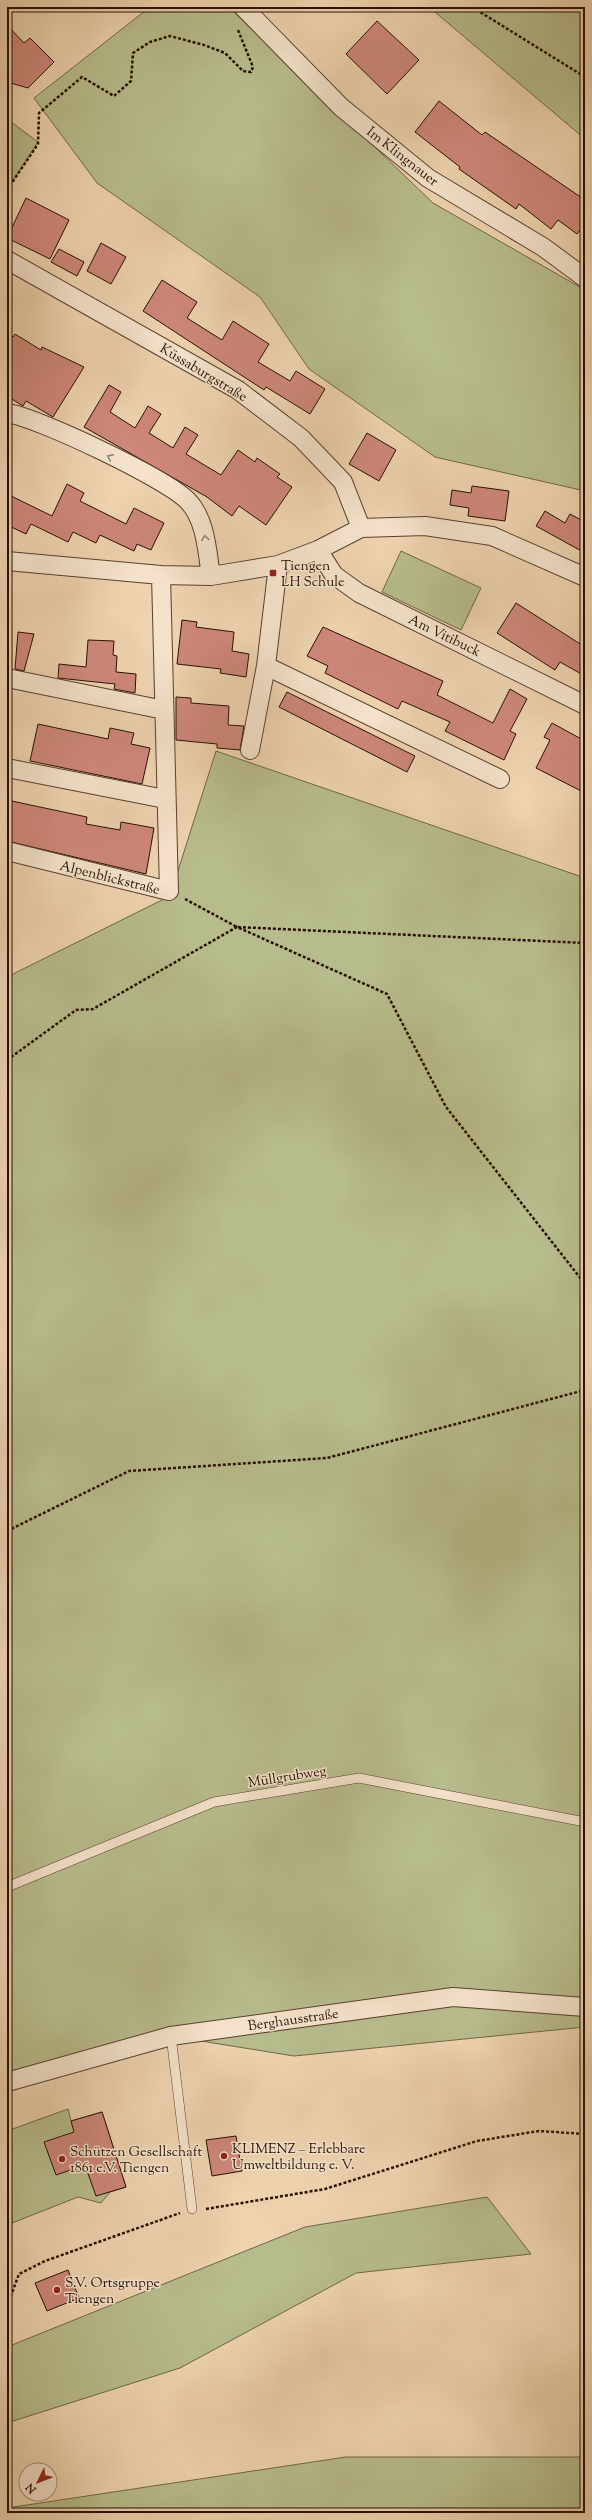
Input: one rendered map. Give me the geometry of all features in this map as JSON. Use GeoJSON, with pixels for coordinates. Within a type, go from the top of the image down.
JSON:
{"type":"FeatureCollection","features":[{"type":"Feature","properties":{"kind":"street","name":"Im Klingnauer"},"geometry":{"type":"LineString","coordinates":[[243,7],[341,107],[428,178],[543,247],[585,278]]}},
{"type":"Feature","properties":{"kind":"street","name":"Küssaburgstraße"},"geometry":{"type":"LineString","coordinates":[[7,260],[238,390],[301,438],[342,482],[361,528]]}},
{"type":"Feature","properties":{"kind":"street"},"geometry":{"type":"LineString","coordinates":[[7,413],[32,419],[154,478],[188,501],[204,530],[211,576]]}},
{"type":"Feature","properties":{"kind":"street"},"geometry":{"type":"LineString","coordinates":[[7,560],[160,576],[211,576],[278,565],[318,550],[361,528],[425,526],[492,536],[585,577]]}},
{"type":"Feature","properties":{"kind":"street","name":"Am Vitibuck"},"geometry":{"type":"LineString","coordinates":[[318,550],[334,575],[359,593],[585,705]]}},
{"type":"Feature","properties":{"kind":"street"},"geometry":{"type":"LineString","coordinates":[[250,750],[266,666],[278,565]]}},
{"type":"Feature","properties":{"kind":"street","name":"Alpenblickstraße"},"geometry":{"type":"LineString","coordinates":[[7,852],[169,891],[165,799],[160,576]]}},
{"type":"Feature","properties":{"kind":"street"},"geometry":{"type":"LineString","coordinates":[[266,666],[500,779]]}},
{"type":"Feature","properties":{"kind":"street"},"geometry":{"type":"LineString","coordinates":[[7,678],[164,710]]}},
{"type":"Feature","properties":{"kind":"street"},"geometry":{"type":"LineString","coordinates":[[7,768],[165,799]]}},
{"type":"Feature","properties":{"kind":"street","name":"Berghausstraße"},"geometry":{"type":"LineString","coordinates":[[7,2082],[171,2036],[453,1997],[585,2007]]}},
{"type":"Feature","properties":{"kind":"lane","name":"Müllgrubweg"},"geometry":{"type":"LineString","coordinates":[[7,1887],[214,1802],[359,1778],[585,1822]]}},
{"type":"Feature","properties":{"kind":"lane"},"geometry":{"type":"LineString","coordinates":[[171,2036],[192,2209]]}},
{"type":"Feature","properties":{"kind":"path"},"geometry":{"type":"LineString","coordinates":[[472,7],[585,77]]}},
{"type":"Feature","properties":{"kind":"path"},"geometry":{"type":"LineString","coordinates":[[7,190],[38,144],[39,113],[82,77],[114,96],[131,81],[133,52],[150,42],[170,36],[204,45],[225,54],[243,72],[251,72],[253,67],[236,25]]}},
{"type":"Feature","properties":{"kind":"path"},"geometry":{"type":"LineString","coordinates":[[169,891],[236,927],[387,994],[446,1107],[585,1284]]}},
{"type":"Feature","properties":{"kind":"path"},"geometry":{"type":"LineString","coordinates":[[7,1060],[76,1010],[93,1009],[236,927],[585,943]]}},
{"type":"Feature","properties":{"kind":"path"},"geometry":{"type":"LineString","coordinates":[[7,1531],[129,1470],[327,1458],[585,1390]]}},
{"type":"Feature","properties":{"kind":"path"},"geometry":{"type":"LineString","coordinates":[[7,2306],[19,2274],[45,2261],[192,2209],[211,2209],[325,2189],[477,2141],[539,2131],[585,2134]]}},
{"type":"Feature","properties":{"kind":"green space"},"geometry":{"type":"Polygon","coordinates":[[[150,7],[229,7],[433,203],[585,290],[585,491],[435,457],[309,369],[260,297],[97,183],[34,98],[150,7]]]}},
{"type":"Feature","properties":{"kind":"green space"},"geometry":{"type":"Polygon","coordinates":[[[429,7],[585,7],[585,139],[429,7]]]}},
{"type":"Feature","properties":{"kind":"green space"},"geometry":{"type":"Polygon","coordinates":[[[7,119],[38,142],[7,190],[7,119]]]}},
{"type":"Feature","properties":{"kind":"green space"},"geometry":{"type":"Polygon","coordinates":[[[401,551],[481,588],[461,630],[382,592],[401,551]]]}},
{"type":"Feature","properties":{"kind":"green space"},"geometry":{"type":"Polygon","coordinates":[[[216,751],[585,878],[585,2027],[294,2056],[170,2036],[7,2086],[7,977],[170,896],[216,751]]]}},
{"type":"Feature","properties":{"kind":"green space","name":"Schützen Gesellschaft 1861 e.V. Tiengen"},"geometry":{"type":"Polygon","coordinates":[[[68,2109],[71,2121],[102,2112],[126,2187],[110,2192],[101,2203],[78,2197],[7,2225],[7,2131],[68,2109]]]}},
{"type":"Feature","properties":{"kind":"green space"},"geometry":{"type":"Polygon","coordinates":[[[487,2197],[531,2254],[356,2273],[180,2368],[7,2423],[7,2347],[305,2227],[487,2197]]]}},
{"type":"Feature","properties":{"kind":"green space"},"geometry":{"type":"Polygon","coordinates":[[[346,2457],[585,2457],[585,2513],[7,2513],[7,2508],[47,2502],[58,2502],[58,2500],[346,2457]]]}},
{"type":"Feature","properties":{"kind":"building"},"geometry":{"type":"Polygon","coordinates":[[[377,21],[419,60],[387,94],[346,54],[377,21]]]}},
{"type":"Feature","properties":{"kind":"building"},"geometry":{"type":"Polygon","coordinates":[[[7,25],[24,43],[30,38],[54,62],[28,88],[7,82],[9,69],[7,67],[7,25]]]}},
{"type":"Feature","properties":{"kind":"building"},"geometry":{"type":"Polygon","coordinates":[[[439,101],[482,135],[485,132],[585,200],[585,224],[577,234],[558,220],[551,229],[519,204],[516,209],[459,169],[460,167],[415,132],[439,101]]]}},
{"type":"Feature","properties":{"kind":"building"},"geometry":{"type":"Polygon","coordinates":[[[26,198],[69,220],[50,259],[7,238],[26,198]]]}},
{"type":"Feature","properties":{"kind":"building"},"geometry":{"type":"Polygon","coordinates":[[[101,243],[126,257],[111,284],[87,271],[101,243]]]}},
{"type":"Feature","properties":{"kind":"building"},"geometry":{"type":"Polygon","coordinates":[[[59,249],[84,262],[77,276],[51,262],[59,249]]]}},
{"type":"Feature","properties":{"kind":"building"},"geometry":{"type":"Polygon","coordinates":[[[162,280],[197,302],[187,318],[222,340],[233,321],[269,344],[258,362],[290,381],[296,371],[325,389],[310,414],[266,387],[264,390],[143,311],[162,280]]]}},
{"type":"Feature","properties":{"kind":"building"},"geometry":{"type":"Polygon","coordinates":[[[7,333],[13,337],[15,334],[41,350],[42,347],[84,367],[53,417],[26,401],[23,406],[7,396],[7,333]]]}},
{"type":"Feature","properties":{"kind":"building"},"geometry":{"type":"Polygon","coordinates":[[[109,385],[121,392],[110,412],[135,428],[148,406],[161,414],[149,433],[173,448],[185,427],[198,435],[186,454],[221,475],[238,450],[255,462],[257,458],[280,474],[277,477],[292,487],[266,525],[239,506],[232,516],[207,497],[84,427],[109,385]]]}},
{"type":"Feature","properties":{"kind":"building"},"geometry":{"type":"Polygon","coordinates":[[[367,433],[396,450],[379,481],[349,464],[367,433]]]}},
{"type":"Feature","properties":{"kind":"building"},"geometry":{"type":"Polygon","coordinates":[[[67,484],[84,493],[80,501],[126,524],[134,508],[164,523],[151,550],[137,544],[134,551],[100,535],[96,543],[73,532],[68,542],[31,524],[26,534],[7,525],[7,494],[52,516],[67,484]]]}},
{"type":"Feature","properties":{"kind":"building"},"geometry":{"type":"Polygon","coordinates":[[[472,486],[509,491],[505,521],[468,516],[469,508],[450,505],[452,490],[471,493],[472,486]]]}},
{"type":"Feature","properties":{"kind":"building"},"geometry":{"type":"Polygon","coordinates":[[[545,511],[565,523],[570,514],[585,522],[585,553],[536,526],[545,511]]]}},
{"type":"Feature","properties":{"kind":"building"},"geometry":{"type":"Polygon","coordinates":[[[516,603],[585,647],[585,676],[560,662],[555,670],[497,633],[516,603]]]}},
{"type":"Feature","properties":{"kind":"building"},"geometry":{"type":"Polygon","coordinates":[[[182,620],[197,622],[196,627],[234,632],[232,651],[249,654],[246,677],[220,673],[221,669],[177,664],[182,620]]]}},
{"type":"Feature","properties":{"kind":"building"},"geometry":{"type":"Polygon","coordinates":[[[323,627],[443,681],[437,695],[493,723],[510,689],[527,699],[510,731],[516,734],[504,760],[445,731],[450,722],[402,701],[398,709],[325,673],[328,666],[307,656],[323,627]]]}},
{"type":"Feature","properties":{"kind":"building"},"geometry":{"type":"Polygon","coordinates":[[[18,632],[34,634],[24,671],[15,669],[18,632]]]}},
{"type":"Feature","properties":{"kind":"building"},"geometry":{"type":"Polygon","coordinates":[[[88,640],[114,641],[113,655],[117,656],[116,672],[136,674],[135,693],[114,689],[115,684],[58,678],[59,664],[86,667],[88,640]]]}},
{"type":"Feature","properties":{"kind":"building"},"geometry":{"type":"Polygon","coordinates":[[[287,692],[415,756],[407,772],[279,707],[287,692]]]}},
{"type":"Feature","properties":{"kind":"building"},"geometry":{"type":"Polygon","coordinates":[[[176,697],[191,698],[191,703],[229,706],[228,725],[244,726],[240,750],[217,748],[217,744],[176,740],[176,697]]]}},
{"type":"Feature","properties":{"kind":"building"},"geometry":{"type":"Polygon","coordinates":[[[552,723],[585,741],[585,793],[536,768],[550,740],[544,737],[552,723]]]}},
{"type":"Feature","properties":{"kind":"building"},"geometry":{"type":"Polygon","coordinates":[[[38,724],[108,739],[110,728],[134,733],[131,744],[150,748],[142,784],[30,761],[38,724]]]}},
{"type":"Feature","properties":{"kind":"building"},"geometry":{"type":"Polygon","coordinates":[[[7,800],[87,817],[86,824],[120,830],[121,822],[154,828],[146,874],[7,841],[7,800]]]}},
{"type":"Feature","properties":{"kind":"building"},"geometry":{"type":"Polygon","coordinates":[[[102,2112],[126,2187],[96,2196],[85,2165],[56,2175],[44,2142],[74,2132],[71,2121],[102,2112]]]}},
{"type":"Feature","properties":{"kind":"building","name":"KLIMENZ – Erlebbare Umweltbildung e. V."},"geometry":{"type":"Polygon","coordinates":[[[236,2136],[242,2171],[212,2176],[206,2140],[236,2136]]]}},
{"type":"Feature","properties":{"kind":"building","name":"S.V. Ortsgruppe Tiengen"},"geometry":{"type":"Polygon","coordinates":[[[68,2270],[79,2298],[47,2311],[35,2283],[68,2270]]]}},
{"type":"Feature","properties":{"kind":"place","name":"Tiengen LH Schule"},"geometry":{"type":"Point","coordinates":[273,573]}},
{"type":"Feature","properties":{"kind":"place","name":"KLIMENZ – Erlebbare Umweltbildung e. V."},"geometry":{"type":"Point","coordinates":[224,2156]}},
{"type":"Feature","properties":{"kind":"place","name":"Schützen Gesellschaft 1861 e.V. Tiengen"},"geometry":{"type":"Point","coordinates":[62,2159]}},
{"type":"Feature","properties":{"kind":"place","name":"S.V. Ortsgruppe Tiengen"},"geometry":{"type":"Point","coordinates":[57,2290]}}]}
